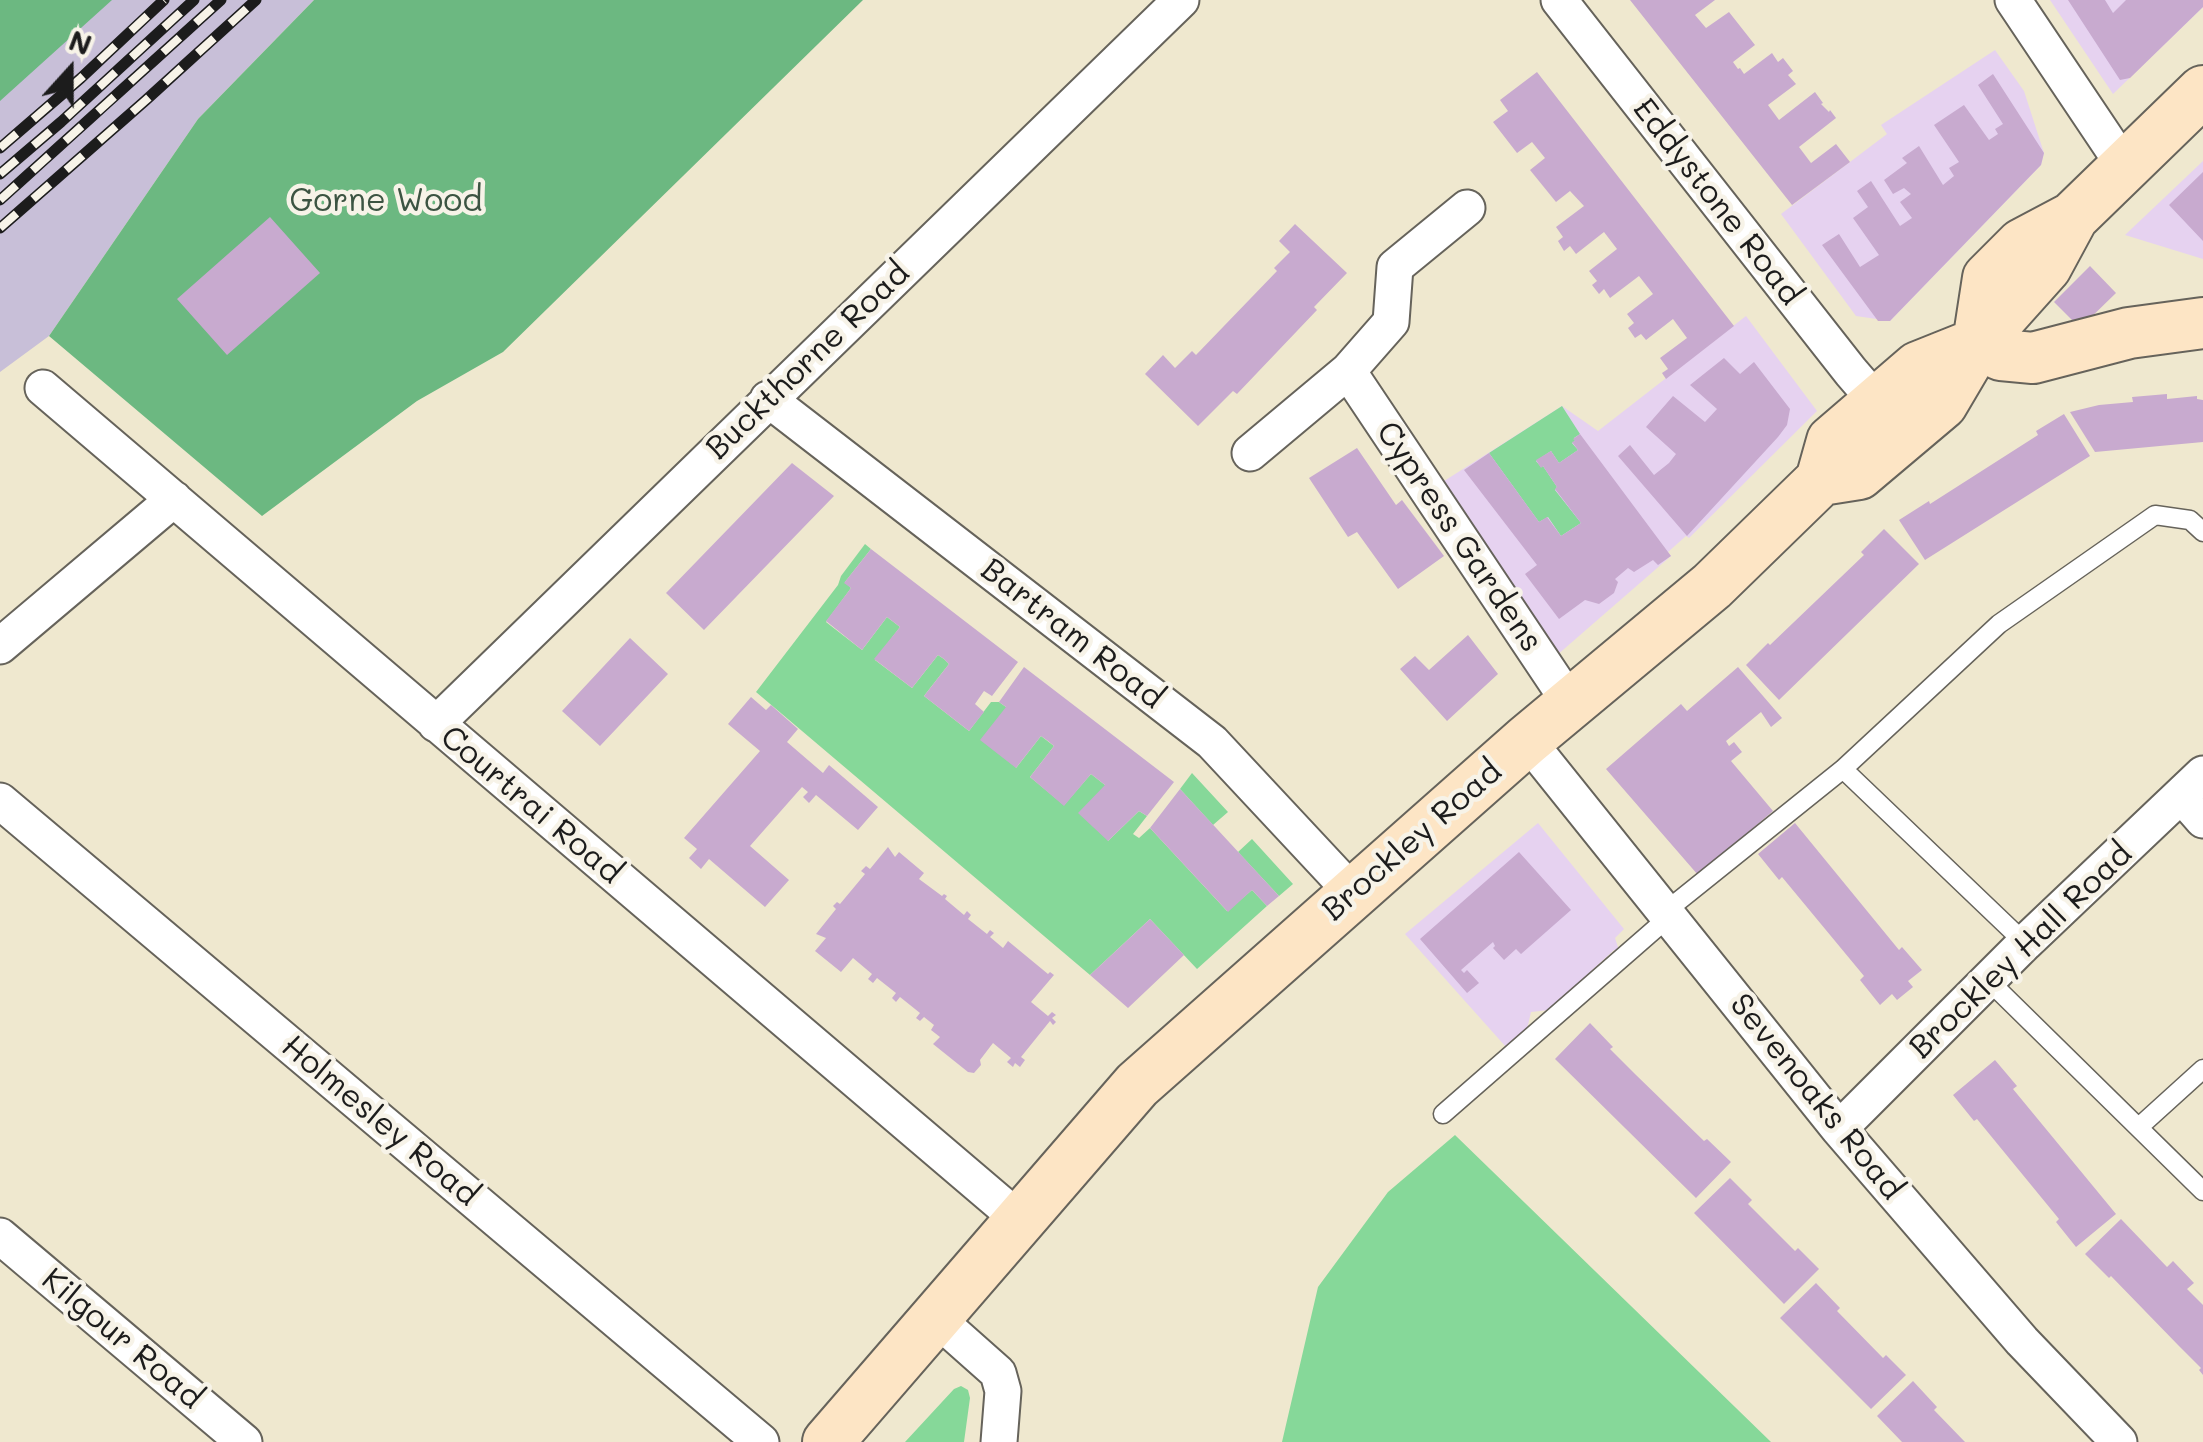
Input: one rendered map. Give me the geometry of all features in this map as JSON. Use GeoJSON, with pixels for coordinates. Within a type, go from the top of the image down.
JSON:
{"type":"FeatureCollection","features":[{"type":"Feature","properties":{"kind":"main road","name":"Brockley Road"},"geometry":{"type":"LineString","coordinates":[[1821,480],[1858,474],[1942,404],[1978,343],[1988,278],[2022,244],[2073,217],[2203,92]]}},
{"type":"Feature","properties":{"kind":"main road"},"geometry":{"type":"LineString","coordinates":[[1978,343],[2000,354],[2033,358],[2128,333],[2203,323]]}},
{"type":"Feature","properties":{"kind":"main road","name":"Brockley Road"},"geometry":{"type":"LineString","coordinates":[[828,1442],[1138,1085],[1527,740],[1712,586],[1821,480],[1832,441],[1918,367],[1978,343]]}},
{"type":"Feature","properties":{"kind":"street","name":"Buckthorne Road"},"geometry":{"type":"LineString","coordinates":[[436,724],[1180,0]]}},
{"type":"Feature","properties":{"kind":"street","name":"Eddystone Road"},"geometry":{"type":"LineString","coordinates":[[1560,0],[1877,402]]}},
{"type":"Feature","properties":{"kind":"street"},"geometry":{"type":"LineString","coordinates":[[2013,0],[2126,167]]}},
{"type":"Feature","properties":{"kind":"street"},"geometry":{"type":"LineString","coordinates":[[1250,453],[1348,371],[1391,322],[1395,267],[1466,208]]}},
{"type":"Feature","properties":{"kind":"street","name":"Cypress Gardens"},"geometry":{"type":"LineString","coordinates":[[1348,371],[1570,703]]}},
{"type":"Feature","properties":{"kind":"street","name":"Courtrai Road"},"geometry":{"type":"LineString","coordinates":[[43,388],[1021,1221]]}},
{"type":"Feature","properties":{"kind":"street","name":"Bartram Road"},"geometry":{"type":"LineString","coordinates":[[768,400],[1212,742],[1353,893]]}},
{"type":"Feature","properties":{"kind":"street"},"geometry":{"type":"LineString","coordinates":[[0,646],[174,499]]}},
{"type":"Feature","properties":{"kind":"street","name":"Sevenoaks Road"},"geometry":{"type":"LineString","coordinates":[[1527,740],[1840,1129],[2022,1341],[2120,1442]]}},
{"type":"Feature","properties":{"kind":"street","name":"Brockley Hall Road"},"geometry":{"type":"LineString","coordinates":[[1840,1129],[2025,943],[2196,797]]}},
{"type":"Feature","properties":{"kind":"street","name":"Holmesley Road"},"geometry":{"type":"LineString","coordinates":[[0,801],[761,1442]]}},
{"type":"Feature","properties":{"kind":"street","name":"Kilgour Road"},"geometry":{"type":"LineString","coordinates":[[0,1236],[244,1442]]}},
{"type":"Feature","properties":{"kind":"street"},"geometry":{"type":"LineString","coordinates":[[936,1318],[998,1374],[1003,1392],[999,1442]]}},
{"type":"Feature","properties":{"kind":"lane"},"geometry":{"type":"LineString","coordinates":[[1444,1114],[1668,914],[1843,769],[1999,624],[2155,516],[2190,520],[2203,532]]}},
{"type":"Feature","properties":{"kind":"lane"},"geometry":{"type":"LineString","coordinates":[[1843,769],[2025,943]]}},
{"type":"Feature","properties":{"kind":"lane"},"geometry":{"type":"LineString","coordinates":[[1988,980],[2203,1191]]}},
{"type":"Feature","properties":{"kind":"lane"},"geometry":{"type":"LineString","coordinates":[[2138,1128],[2203,1069]]}},
{"type":"Feature","properties":{"kind":"shaded area"},"geometry":{"type":"Polygon","coordinates":[[[102,0],[314,0],[198,119],[49,336],[0,372],[0,98],[102,0]]]}},
{"type":"Feature","properties":{"kind":"shaded area"},"geometry":{"type":"Polygon","coordinates":[[[2050,0],[2203,0],[2203,7],[2113,94],[2050,0]]]}},
{"type":"Feature","properties":{"kind":"shaded area"},"geometry":{"type":"Polygon","coordinates":[[[1995,50],[2024,91],[2044,153],[2041,165],[1890,321],[1856,316],[1781,214],[1887,134],[1881,125],[1995,50]]]}},
{"type":"Feature","properties":{"kind":"shaded area"},"geometry":{"type":"Polygon","coordinates":[[[2203,161],[2203,259],[2125,235],[2203,161]]]}},
{"type":"Feature","properties":{"kind":"shaded area"},"geometry":{"type":"Polygon","coordinates":[[[1746,316],[1817,411],[1689,538],[1686,536],[1668,552],[1671,556],[1556,656],[1441,483],[1562,406],[1598,431],[1746,316]]]}},
{"type":"Feature","properties":{"kind":"shaded area"},"geometry":{"type":"Polygon","coordinates":[[[1538,823],[1624,929],[1615,938],[1619,950],[1614,950],[1549,1010],[1531,1012],[1527,1029],[1506,1047],[1405,934],[1538,823]]]}},
{"type":"Feature","properties":{"kind":"green space"},"geometry":{"type":"Polygon","coordinates":[[[0,0],[112,0],[0,101],[0,0]]]}},
{"type":"Feature","properties":{"kind":"green space","name":"Gorne Wood"},"geometry":{"type":"Polygon","coordinates":[[[314,0],[863,0],[503,352],[417,401],[262,516],[49,336],[198,119],[314,0]]]}},
{"type":"Feature","properties":{"kind":"green space"},"geometry":{"type":"Polygon","coordinates":[[[1562,406],[1580,434],[1572,443],[1578,450],[1559,463],[1551,451],[1536,461],[1581,523],[1561,536],[1548,517],[1539,522],[1489,453],[1562,406]]]}},
{"type":"Feature","properties":{"kind":"green space"},"geometry":{"type":"Polygon","coordinates":[[[865,544],[871,549],[845,582],[851,588],[826,622],[862,650],[887,617],[900,627],[875,660],[912,688],[938,655],[944,659],[949,664],[924,696],[969,731],[991,702],[1006,707],[1016,768],[1041,736],[1054,746],[1030,777],[1064,805],[1091,774],[1105,785],[1108,841],[1139,811],[1147,816],[1133,834],[1139,838],[1150,828],[1227,911],[1252,890],[1267,906],[1197,969],[1150,919],[1090,975],[756,692],[865,544]]]}},
{"type":"Feature","properties":{"kind":"green space"},"geometry":{"type":"Polygon","coordinates":[[[1192,773],[1228,812],[1213,825],[1180,789],[1192,773]]]}},
{"type":"Feature","properties":{"kind":"green space"},"geometry":{"type":"Polygon","coordinates":[[[1252,839],[1293,884],[1279,896],[1238,852],[1252,839]]]}},
{"type":"Feature","properties":{"kind":"green space"},"geometry":{"type":"Polygon","coordinates":[[[1455,1135],[1771,1442],[1282,1442],[1318,1287],[1388,1192],[1455,1135]]]}},
{"type":"Feature","properties":{"kind":"green space"},"geometry":{"type":"Polygon","coordinates":[[[961,1386],[968,1390],[970,1398],[964,1442],[905,1442],[954,1389],[961,1386]]]}},
{"type":"Feature","properties":{"kind":"building"},"geometry":{"type":"Polygon","coordinates":[[[1630,0],[1715,0],[1695,15],[1706,28],[1729,12],[1755,45],[1733,62],[1738,69],[1744,74],[1772,53],[1778,62],[1783,58],[1793,71],[1788,75],[1796,84],[1768,105],[1779,120],[1815,92],[1836,118],[1799,147],[1811,163],[1836,144],[1850,162],[1792,205],[1630,0]]]}},
{"type":"Feature","properties":{"kind":"building"},"geometry":{"type":"Polygon","coordinates":[[[2068,0],[2105,0],[2113,13],[2126,0],[2203,0],[2203,7],[2130,78],[2120,80],[2068,0]]]}},
{"type":"Feature","properties":{"kind":"building"},"geometry":{"type":"Polygon","coordinates":[[[1537,72],[1734,326],[1666,379],[1662,373],[1668,369],[1660,358],[1687,338],[1673,319],[1646,340],[1641,334],[1635,338],[1628,328],[1634,323],[1627,314],[1653,294],[1639,276],[1610,298],[1604,289],[1599,294],[1592,285],[1597,281],[1589,271],[1617,249],[1604,232],[1576,254],[1570,246],[1564,251],[1558,241],[1563,237],[1556,227],[1584,206],[1570,191],[1556,202],[1530,170],[1545,158],[1532,142],[1517,153],[1493,122],[1508,111],[1500,100],[1537,72]]]}},
{"type":"Feature","properties":{"kind":"building"},"geometry":{"type":"Polygon","coordinates":[[[1993,74],[2044,153],[2041,165],[1890,321],[1878,321],[1822,245],[1839,234],[1860,267],[1879,255],[1853,218],[1868,207],[1857,191],[1871,181],[1900,226],[1912,218],[1900,202],[1911,194],[1904,188],[1893,194],[1884,180],[1907,163],[1902,158],[1919,146],[1943,185],[1954,176],[1949,168],[1959,162],[1934,125],[1964,105],[1989,140],[1998,134],[1995,129],[2003,124],[1978,85],[1993,74]]]}},
{"type":"Feature","properties":{"kind":"building"},"geometry":{"type":"Polygon","coordinates":[[[2203,172],[2203,241],[2169,205],[2203,172]]]}},
{"type":"Feature","properties":{"kind":"building"},"geometry":{"type":"Polygon","coordinates":[[[270,217],[320,273],[227,355],[177,299],[270,217]]]}},
{"type":"Feature","properties":{"kind":"building"},"geometry":{"type":"Polygon","coordinates":[[[1295,224],[1347,273],[1237,394],[1233,391],[1198,426],[1145,374],[1163,355],[1175,368],[1192,351],[1196,355],[1277,271],[1274,268],[1290,252],[1279,241],[1295,224]]]}},
{"type":"Feature","properties":{"kind":"building"},"geometry":{"type":"Polygon","coordinates":[[[2090,266],[2116,293],[2080,328],[2054,302],[2090,266]]]}},
{"type":"Feature","properties":{"kind":"building"},"geometry":{"type":"Polygon","coordinates":[[[1724,358],[1740,374],[1754,362],[1790,409],[1787,425],[1687,536],[1618,456],[1630,445],[1654,475],[1669,463],[1676,454],[1646,427],[1673,396],[1705,422],[1717,409],[1690,385],[1724,358]]]}},
{"type":"Feature","properties":{"kind":"building"},"geometry":{"type":"Polygon","coordinates":[[[2167,394],[2167,399],[2197,396],[2203,400],[2203,442],[2095,452],[2070,412],[2133,402],[2132,397],[2167,394]]]}},
{"type":"Feature","properties":{"kind":"building"},"geometry":{"type":"Polygon","coordinates":[[[2064,414],[2090,456],[1925,560],[1899,520],[2038,435],[2036,431],[2064,414]]]}},
{"type":"Feature","properties":{"kind":"building"},"geometry":{"type":"Polygon","coordinates":[[[1580,434],[1671,556],[1658,565],[1653,560],[1634,572],[1628,568],[1615,579],[1618,582],[1614,593],[1599,604],[1585,600],[1559,619],[1525,574],[1537,565],[1464,470],[1489,453],[1539,522],[1547,517],[1561,536],[1581,523],[1536,460],[1551,451],[1559,463],[1578,450],[1572,442],[1580,434]]]}},
{"type":"Feature","properties":{"kind":"building"},"geometry":{"type":"Polygon","coordinates":[[[1357,448],[1396,505],[1402,500],[1444,556],[1398,589],[1357,532],[1348,537],[1309,478],[1357,448]]]}},
{"type":"Feature","properties":{"kind":"building"},"geometry":{"type":"Polygon","coordinates":[[[792,463],[834,496],[704,630],[666,593],[792,463]]]}},
{"type":"Feature","properties":{"kind":"building"},"geometry":{"type":"Polygon","coordinates":[[[1884,529],[1919,564],[1779,700],[1746,665],[1864,555],[1861,552],[1884,529]]]}},
{"type":"Feature","properties":{"kind":"building"},"geometry":{"type":"Polygon","coordinates":[[[871,549],[1018,662],[992,696],[984,691],[975,704],[984,712],[969,731],[924,696],[949,664],[944,659],[938,655],[912,688],[874,659],[900,627],[887,617],[862,650],[826,621],[851,588],[844,583],[871,549]]]}},
{"type":"Feature","properties":{"kind":"building"},"geometry":{"type":"Polygon","coordinates":[[[1468,635],[1498,674],[1447,721],[1400,669],[1415,656],[1429,670],[1468,635]]]}},
{"type":"Feature","properties":{"kind":"building"},"geometry":{"type":"Polygon","coordinates":[[[630,638],[668,674],[600,746],[562,711],[630,638]]]}},
{"type":"Feature","properties":{"kind":"building"},"geometry":{"type":"Polygon","coordinates":[[[1024,667],[1174,782],[1147,816],[1139,811],[1108,841],[1078,813],[1105,785],[1091,774],[1064,806],[1030,777],[1054,746],[1048,741],[1041,736],[1016,768],[980,740],[1006,707],[999,702],[1024,667]]]}},
{"type":"Feature","properties":{"kind":"building"},"geometry":{"type":"Polygon","coordinates":[[[1738,667],[1782,718],[1771,727],[1761,712],[1726,741],[1729,746],[1734,742],[1742,752],[1731,761],[1773,811],[1698,875],[1606,769],[1681,704],[1687,711],[1738,667]]]}},
{"type":"Feature","properties":{"kind":"building"},"geometry":{"type":"Polygon","coordinates":[[[751,697],[766,710],[771,705],[798,729],[787,742],[823,773],[829,765],[878,807],[858,830],[816,795],[809,803],[803,797],[808,792],[802,787],[750,846],[789,880],[765,907],[709,859],[701,869],[689,858],[697,849],[684,838],[760,751],[728,724],[751,697]]]}},
{"type":"Feature","properties":{"kind":"building"},"geometry":{"type":"Polygon","coordinates":[[[1180,789],[1279,896],[1267,906],[1252,890],[1228,912],[1150,828],[1180,789]]]}},
{"type":"Feature","properties":{"kind":"building"},"geometry":{"type":"Polygon","coordinates":[[[1795,823],[1899,950],[1902,947],[1922,970],[1908,981],[1913,987],[1897,1000],[1892,994],[1880,1005],[1860,980],[1864,976],[1782,877],[1779,880],[1758,854],[1795,823]]]}},
{"type":"Feature","properties":{"kind":"building"},"geometry":{"type":"Polygon","coordinates":[[[888,847],[895,857],[899,852],[924,873],[919,879],[947,896],[945,899],[964,915],[967,911],[971,915],[968,919],[987,934],[990,930],[994,933],[990,937],[1003,948],[1008,941],[1054,975],[1031,1002],[1048,1016],[1052,1012],[1056,1015],[1052,1018],[1056,1022],[1053,1025],[1050,1021],[1021,1057],[1025,1060],[1020,1067],[1007,1062],[1011,1058],[993,1043],[980,1060],[981,1065],[974,1073],[968,1072],[933,1044],[940,1037],[931,1030],[934,1025],[924,1017],[920,1021],[916,1018],[920,1013],[900,997],[896,1002],[892,998],[896,993],[877,978],[873,983],[868,979],[872,974],[853,958],[841,972],[815,951],[826,938],[816,934],[836,909],[833,906],[840,904],[865,874],[861,871],[866,866],[870,869],[888,847]]]}},
{"type":"Feature","properties":{"kind":"building"},"geometry":{"type":"Polygon","coordinates":[[[1519,852],[1571,910],[1521,954],[1516,949],[1504,960],[1493,948],[1493,942],[1461,970],[1467,970],[1479,983],[1467,993],[1420,939],[1519,852]]]}},
{"type":"Feature","properties":{"kind":"building"},"geometry":{"type":"Polygon","coordinates":[[[1150,919],[1184,955],[1128,1008],[1090,975],[1150,919]]]}},
{"type":"Feature","properties":{"kind":"building"},"geometry":{"type":"Polygon","coordinates":[[[1590,1023],[1635,1074],[1731,1162],[1696,1198],[1555,1059],[1590,1023]]]}},
{"type":"Feature","properties":{"kind":"building"},"geometry":{"type":"Polygon","coordinates":[[[1995,1060],[2017,1086],[2013,1089],[2116,1214],[2076,1247],[2056,1222],[2059,1219],[1953,1095],[1995,1060]]]}},
{"type":"Feature","properties":{"kind":"building"},"geometry":{"type":"Polygon","coordinates":[[[1730,1178],[1752,1200],[1748,1204],[1819,1269],[1784,1304],[1694,1213],[1730,1178]]]}},
{"type":"Feature","properties":{"kind":"building"},"geometry":{"type":"Polygon","coordinates":[[[2121,1219],[2167,1267],[2173,1261],[2194,1283],[2187,1289],[2203,1305],[2203,1375],[2201,1368],[2085,1254],[2121,1219]]]}},
{"type":"Feature","properties":{"kind":"building"},"geometry":{"type":"Polygon","coordinates":[[[1816,1283],[1840,1308],[1837,1311],[1883,1358],[1886,1355],[1906,1375],[1871,1409],[1780,1318],[1816,1283]]]}},
{"type":"Feature","properties":{"kind":"building"},"geometry":{"type":"Polygon","coordinates":[[[1913,1381],[1965,1442],[1902,1442],[1877,1416],[1913,1381]]]}},
{"type":"Feature","properties":{"kind":"railway"},"geometry":{"type":"LineString","coordinates":[[0,148],[164,0]]}},
{"type":"Feature","properties":{"kind":"railway"},"geometry":{"type":"LineString","coordinates":[[0,174],[194,0]]}},
{"type":"Feature","properties":{"kind":"railway"},"geometry":{"type":"LineString","coordinates":[[0,200],[221,0]]}},
{"type":"Feature","properties":{"kind":"railway"},"geometry":{"type":"LineString","coordinates":[[0,228],[256,0]]}}]}
